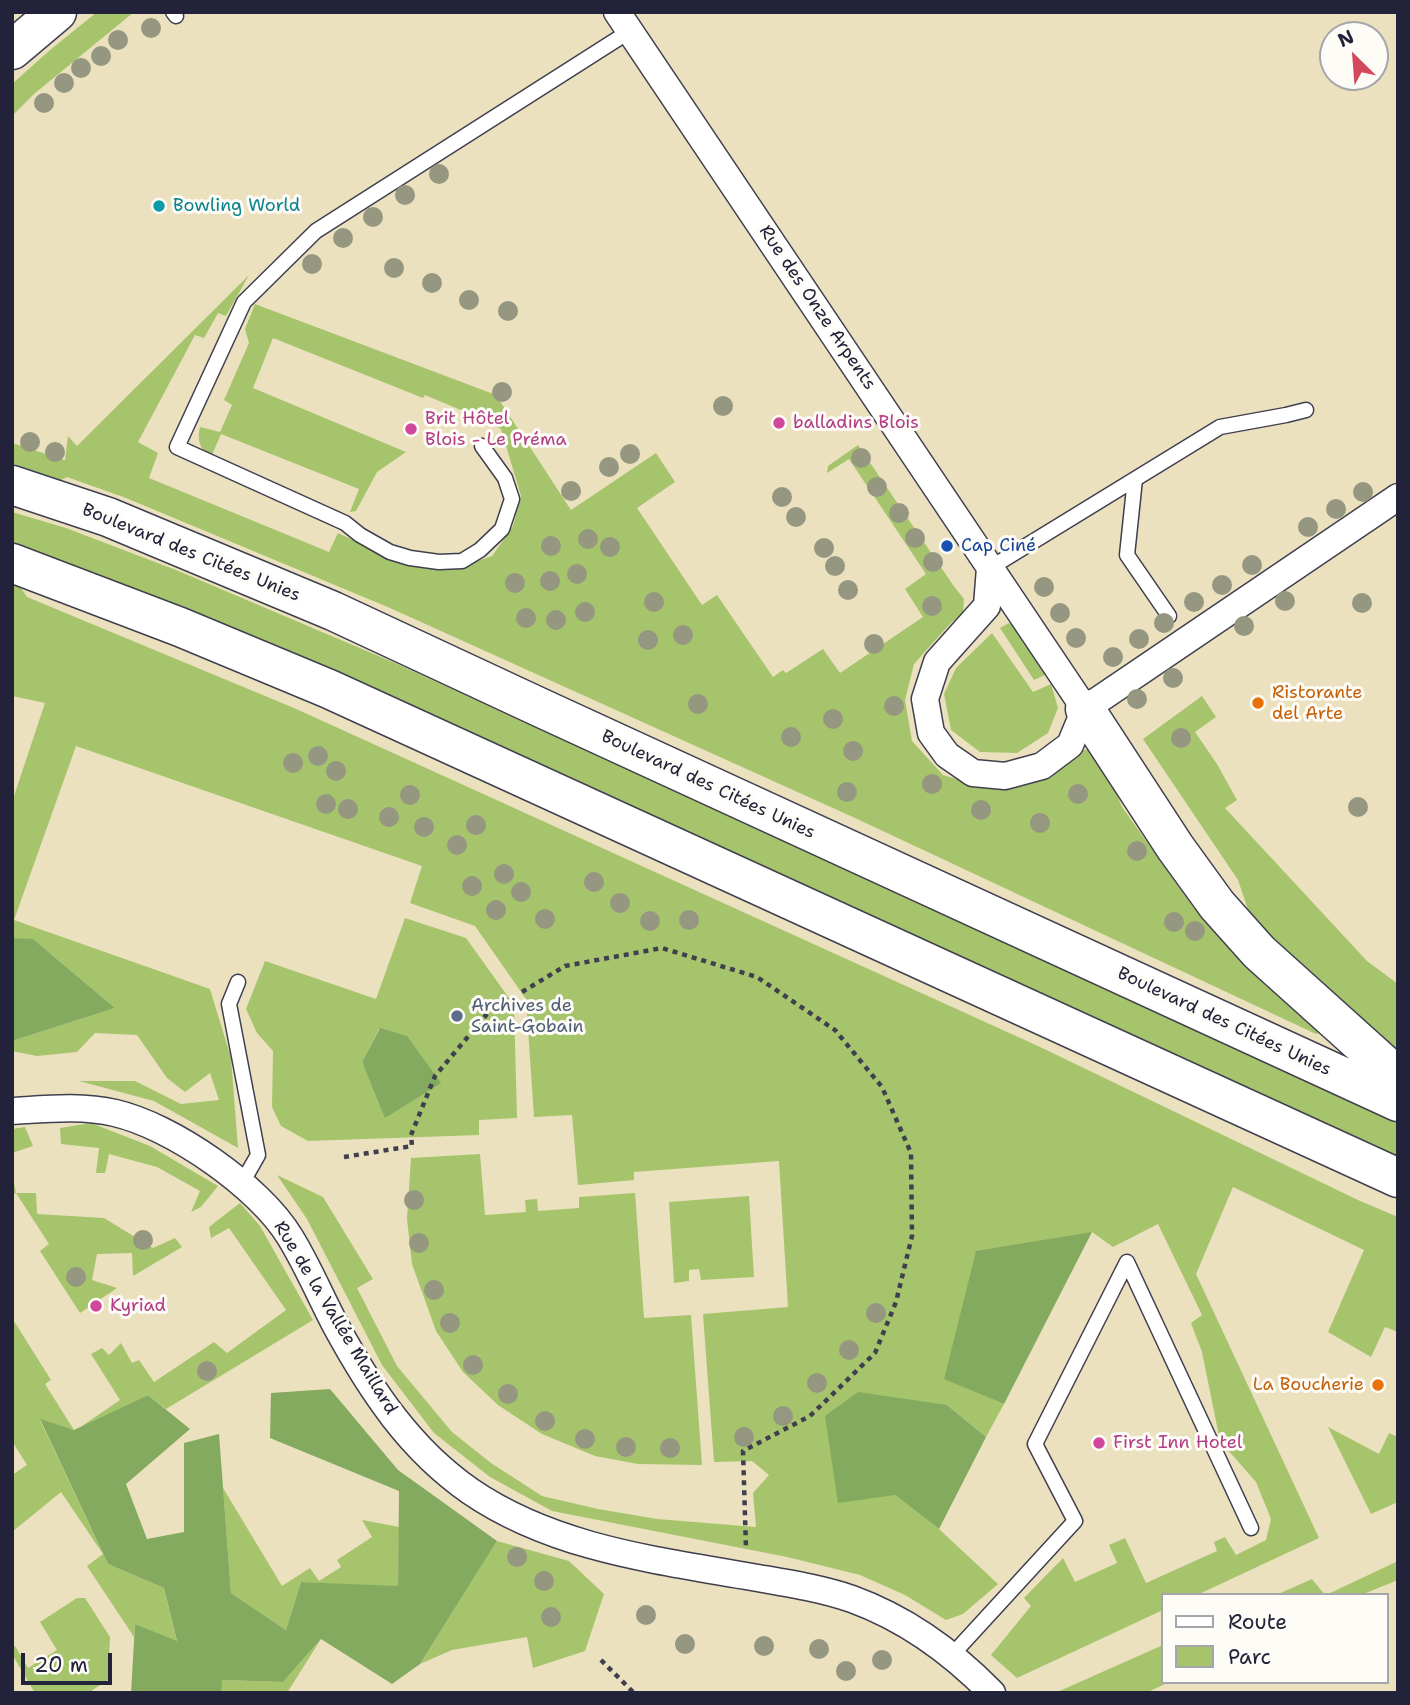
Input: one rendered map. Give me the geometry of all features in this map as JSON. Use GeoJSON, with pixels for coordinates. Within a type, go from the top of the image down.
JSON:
{"type":"FeatureCollection","features":[{"type":"Feature","properties":{"kind":"main road","name":"Boulevard des Citées Unies"},"geometry":{"type":"LineString","coordinates":[[12,485],[107,516],[333,611],[1398,1102]]}},
{"type":"Feature","properties":{"kind":"main road"},"geometry":{"type":"LineString","coordinates":[[12,563],[180,626],[329,689],[1398,1178]]}},
{"type":"Feature","properties":{"kind":"main road"},"geometry":{"type":"LineString","coordinates":[[1085,709],[1175,847],[1217,905],[1259,952],[1398,1077]]}},
{"type":"Feature","properties":{"kind":"street","name":"Rue des Onze Arpents"},"geometry":{"type":"LineString","coordinates":[[624,22],[1085,709]]}},
{"type":"Feature","properties":{"kind":"street"},"geometry":{"type":"LineString","coordinates":[[990,568],[986,606],[937,662],[925,699],[931,733],[947,755],[973,772],[1005,776],[1042,766],[1070,745],[1085,709],[1398,497]]}},
{"type":"Feature","properties":{"kind":"street","name":"Rue de la Vallée Maillard"},"geometry":{"type":"LineString","coordinates":[[12,1111],[83,1109],[112,1112],[138,1119],[169,1134],[242,1183],[265,1204],[289,1234],[338,1329],[377,1396],[406,1435],[436,1465],[509,1515],[550,1533],[599,1548],[808,1587],[853,1600],[894,1618],[936,1642],[968,1668],[992,1693]]}},
{"type":"Feature","properties":{"kind":"lane"},"geometry":{"type":"LineString","coordinates":[[482,446],[505,478],[512,499],[502,528],[480,550],[462,561],[439,562],[390,552],[345,523],[177,447],[244,302],[316,231],[624,22]]}},
{"type":"Feature","properties":{"kind":"lane"},"geometry":{"type":"LineString","coordinates":[[990,568],[1220,427],[1306,410]]}},
{"type":"Feature","properties":{"kind":"lane"},"geometry":{"type":"LineString","coordinates":[[1136,479],[1127,555],[1169,616]]}},
{"type":"Feature","properties":{"kind":"lane"},"geometry":{"type":"LineString","coordinates":[[238,982],[229,1004],[258,1155],[242,1183]]}},
{"type":"Feature","properties":{"kind":"lane"},"geometry":{"type":"LineString","coordinates":[[952,1655],[1075,1521],[1035,1444],[1127,1262],[1251,1528]]}},
{"type":"Feature","properties":{"kind":"path"},"geometry":{"type":"LineString","coordinates":[[522,992],[565,967],[662,948],[757,977],[835,1030],[882,1087],[911,1153],[912,1236],[896,1302],[876,1353],[810,1416],[743,1451],[746,1554]]}},
{"type":"Feature","properties":{"kind":"path"},"geometry":{"type":"LineString","coordinates":[[344,1157],[412,1146],[411,1135],[435,1076],[486,1014],[509,1000]]}},
{"type":"Feature","properties":{"kind":"path"},"geometry":{"type":"LineString","coordinates":[[601,1660],[634,1693]]}},
{"type":"Feature","properties":{"kind":"green space"},"geometry":{"type":"Polygon","coordinates":[[[97,12],[134,12],[34,94],[12,116],[12,84],[97,12]]]}},
{"type":"Feature","properties":{"kind":"green space"},"geometry":{"type":"Polygon","coordinates":[[[249,275],[226,316],[218,313],[204,338],[195,335],[138,442],[158,453],[149,478],[329,552],[338,533],[405,564],[456,568],[492,556],[513,526],[521,496],[501,429],[425,395],[423,398],[273,338],[253,388],[406,452],[377,472],[356,511],[350,512],[359,489],[221,434],[211,457],[207,454],[200,444],[200,427],[220,432],[232,405],[224,400],[249,343],[245,329],[255,304],[496,395],[571,510],[656,453],[675,482],[637,508],[702,605],[717,595],[773,677],[783,670],[786,673],[823,649],[840,673],[923,617],[905,589],[926,574],[849,459],[827,473],[828,466],[858,445],[964,599],[963,612],[914,664],[905,700],[912,741],[943,775],[987,788],[1031,784],[1063,766],[1077,752],[1088,749],[1096,751],[1122,807],[1193,907],[1324,1031],[1316,1034],[855,818],[390,608],[126,498],[67,477],[52,485],[12,471],[12,443],[65,460],[68,436],[77,446],[249,275]]]}},
{"type":"Feature","properties":{"kind":"green space"},"geometry":{"type":"Polygon","coordinates":[[[12,512],[66,528],[176,570],[395,663],[1398,1122],[1398,1162],[568,776],[202,616],[12,544],[12,512]]]}},
{"type":"Feature","properties":{"kind":"green space"},"geometry":{"type":"Polygon","coordinates":[[[12,583],[19,585],[27,597],[294,708],[1038,1046],[1398,1217],[1398,1332],[1385,1327],[1371,1357],[1328,1332],[1364,1250],[1233,1187],[1196,1274],[1319,1538],[1201,1593],[1162,1593],[1162,1610],[1017,1678],[991,1655],[1031,1606],[1024,1598],[1063,1558],[1075,1582],[1117,1563],[1109,1545],[1125,1538],[1146,1583],[1217,1551],[1214,1542],[1225,1537],[1236,1555],[1266,1540],[1271,1519],[1256,1482],[1220,1441],[1202,1352],[1191,1323],[1202,1315],[1158,1224],[1113,1247],[1092,1232],[944,1378],[1004,1404],[986,1437],[947,1405],[895,1495],[939,1529],[998,1584],[963,1614],[946,1620],[905,1595],[860,1575],[787,1557],[552,1511],[490,1477],[434,1433],[382,1365],[307,1219],[277,1175],[323,1197],[373,1279],[357,1288],[397,1366],[452,1432],[491,1463],[542,1496],[657,1519],[756,1527],[753,1493],[769,1475],[752,1461],[714,1462],[703,1314],[788,1307],[779,1161],[634,1172],[634,1180],[578,1185],[572,1115],[534,1117],[526,999],[475,926],[410,903],[422,866],[76,746],[14,920],[210,989],[231,1058],[238,1148],[154,1101],[79,1081],[135,1081],[181,1104],[219,1100],[210,1073],[185,1092],[167,1078],[137,1035],[95,1033],[77,1052],[37,1056],[12,1051],[12,1041],[115,1008],[34,940],[12,938],[12,802],[45,703],[12,696],[12,583]]]}},
{"type":"Feature","properties":{"kind":"green space"},"geometry":{"type":"Polygon","coordinates":[[[1009,623],[1016,627],[1047,674],[1034,680],[1000,628],[1009,623]]]}},
{"type":"Feature","properties":{"kind":"green space"},"geometry":{"type":"Polygon","coordinates":[[[992,633],[1033,692],[1051,684],[1058,708],[1048,733],[1017,753],[980,752],[951,730],[944,694],[956,668],[992,633]]]}},
{"type":"Feature","properties":{"kind":"green space"},"geometry":{"type":"Polygon","coordinates":[[[1202,696],[1216,717],[1195,732],[1237,800],[1225,808],[1367,961],[1398,984],[1398,1050],[1326,993],[1253,924],[1238,880],[1143,739],[1202,696]]]}},
{"type":"Feature","properties":{"kind":"green space"},"geometry":{"type":"Polygon","coordinates":[[[405,918],[466,938],[514,1005],[517,1118],[479,1120],[479,1135],[308,1141],[281,1126],[272,1107],[273,1051],[257,1033],[246,1009],[265,961],[376,999],[405,918]],[[379,1029],[362,1062],[386,1118],[407,1036],[379,1029]]]}},
{"type":"Feature","properties":{"kind":"green space"},"geometry":{"type":"Polygon","coordinates":[[[12,938],[33,939],[115,1008],[12,1041],[12,938]]]}},
{"type":"Feature","properties":{"kind":"green space"},"geometry":{"type":"Polygon","coordinates":[[[380,1028],[407,1036],[441,1083],[385,1118],[362,1062],[380,1028]]]}},
{"type":"Feature","properties":{"kind":"green space"},"geometry":{"type":"Polygon","coordinates":[[[91,1123],[150,1146],[218,1186],[201,1207],[191,1212],[200,1191],[157,1167],[109,1154],[105,1173],[96,1173],[99,1148],[61,1144],[60,1128],[91,1123]]]}},
{"type":"Feature","properties":{"kind":"green space"},"geometry":{"type":"Polygon","coordinates":[[[25,1127],[33,1146],[12,1153],[12,1129],[25,1127]]]}},
{"type":"Feature","properties":{"kind":"green space"},"geometry":{"type":"Polygon","coordinates":[[[480,1154],[485,1215],[526,1212],[525,1200],[537,1199],[538,1211],[579,1208],[579,1197],[635,1193],[644,1318],[691,1315],[702,1465],[638,1464],[595,1456],[542,1434],[498,1405],[463,1372],[436,1331],[412,1264],[407,1219],[411,1158],[480,1154]]]}},
{"type":"Feature","properties":{"kind":"green space"},"geometry":{"type":"Polygon","coordinates":[[[12,1173],[16,1193],[12,1195],[12,1173]]]}},
{"type":"Feature","properties":{"kind":"green space"},"geometry":{"type":"Polygon","coordinates":[[[16,1193],[36,1193],[37,1214],[104,1218],[153,1248],[175,1238],[182,1247],[133,1276],[132,1253],[97,1254],[92,1280],[117,1288],[80,1313],[40,1251],[49,1244],[16,1193]]]}},
{"type":"Feature","properties":{"kind":"green space"},"geometry":{"type":"Polygon","coordinates":[[[749,1196],[754,1277],[701,1280],[699,1269],[689,1270],[689,1281],[674,1283],[669,1202],[749,1196]]]}},
{"type":"Feature","properties":{"kind":"green space"},"geometry":{"type":"Polygon","coordinates":[[[240,1203],[260,1226],[313,1320],[166,1409],[148,1395],[79,1428],[120,1400],[91,1354],[102,1348],[109,1355],[121,1343],[132,1363],[139,1360],[154,1382],[214,1342],[227,1353],[286,1310],[229,1228],[211,1238],[209,1227],[240,1203]]]}},
{"type":"Feature","properties":{"kind":"green space"},"geometry":{"type":"Polygon","coordinates":[[[1092,1232],[1004,1404],[944,1379],[976,1251],[1092,1232]]]}},
{"type":"Feature","properties":{"kind":"green space"},"geometry":{"type":"Polygon","coordinates":[[[12,1318],[51,1380],[45,1384],[74,1430],[40,1420],[108,1564],[164,1588],[177,1642],[135,1624],[134,1637],[87,1566],[103,1554],[61,1492],[12,1532],[12,1475],[27,1465],[12,1441],[12,1318]]]}},
{"type":"Feature","properties":{"kind":"green space"},"geometry":{"type":"Polygon","coordinates":[[[330,1389],[398,1470],[497,1541],[420,1664],[392,1684],[321,1639],[283,1682],[222,1680],[221,1693],[131,1693],[135,1624],[177,1641],[164,1588],[108,1564],[40,1419],[74,1430],[148,1395],[190,1429],[126,1484],[147,1539],[184,1532],[184,1443],[219,1434],[231,1593],[286,1630],[301,1582],[398,1586],[399,1491],[270,1438],[271,1393],[330,1389]]]}},
{"type":"Feature","properties":{"kind":"green space"},"geometry":{"type":"Polygon","coordinates":[[[858,1392],[947,1405],[986,1437],[939,1529],[895,1495],[838,1503],[825,1416],[858,1392]]]}},
{"type":"Feature","properties":{"kind":"green space"},"geometry":{"type":"Polygon","coordinates":[[[1328,1427],[1379,1454],[1389,1433],[1398,1437],[1398,1502],[1371,1514],[1328,1427]]]}},
{"type":"Feature","properties":{"kind":"green space"},"geometry":{"type":"Polygon","coordinates":[[[223,1488],[282,1586],[310,1568],[319,1581],[341,1567],[337,1560],[372,1537],[362,1520],[399,1527],[398,1587],[301,1582],[286,1630],[231,1593],[223,1488]]]}},
{"type":"Feature","properties":{"kind":"green space"},"geometry":{"type":"Polygon","coordinates":[[[497,1541],[569,1561],[604,1594],[585,1651],[533,1668],[527,1637],[452,1650],[420,1664],[497,1541]]]}},
{"type":"Feature","properties":{"kind":"green space"},"geometry":{"type":"Polygon","coordinates":[[[1398,1561],[1398,1580],[1366,1593],[1330,1593],[1398,1561]]]}},
{"type":"Feature","properties":{"kind":"green space"},"geometry":{"type":"Polygon","coordinates":[[[1312,1579],[1323,1593],[1280,1593],[1312,1579]]]}},
{"type":"Feature","properties":{"kind":"green space"},"geometry":{"type":"Polygon","coordinates":[[[77,1598],[85,1598],[110,1637],[108,1680],[88,1693],[35,1693],[12,1654],[12,1648],[15,1646],[28,1668],[57,1650],[40,1622],[77,1598]]]}},
{"type":"Feature","properties":{"kind":"green space"},"geometry":{"type":"Polygon","coordinates":[[[321,1639],[287,1693],[221,1693],[221,1680],[283,1682],[321,1639]]]}},
{"type":"Feature","properties":{"kind":"green space"},"geometry":{"type":"Polygon","coordinates":[[[1162,1645],[1162,1684],[1165,1684],[1146,1693],[1055,1693],[1162,1645]]]}},
{"type":"Feature","properties":{"kind":"place","name":"Bowling World"},"geometry":{"type":"Point","coordinates":[159,206]}},
{"type":"Feature","properties":{"kind":"place","name":"balladins Blois"},"geometry":{"type":"Point","coordinates":[779,423]}},
{"type":"Feature","properties":{"kind":"place","name":"Brit Hôtel Blois - Le Préma"},"geometry":{"type":"Point","coordinates":[411,429]}},
{"type":"Feature","properties":{"kind":"place","name":"Cap Ciné"},"geometry":{"type":"Point","coordinates":[947,546]}},
{"type":"Feature","properties":{"kind":"place","name":"Ristorante del Arte"},"geometry":{"type":"Point","coordinates":[1258,703]}},
{"type":"Feature","properties":{"kind":"place","name":"Archives de Saint-Gobain"},"geometry":{"type":"Point","coordinates":[457,1016]}},
{"type":"Feature","properties":{"kind":"place","name":"Kyriad"},"geometry":{"type":"Point","coordinates":[96,1306]}},
{"type":"Feature","properties":{"kind":"place","name":"La Boucherie"},"geometry":{"type":"Point","coordinates":[1378,1385]}},
{"type":"Feature","properties":{"kind":"place","name":"First Inn Hotel"},"geometry":{"type":"Point","coordinates":[1099,1443]}}]}
